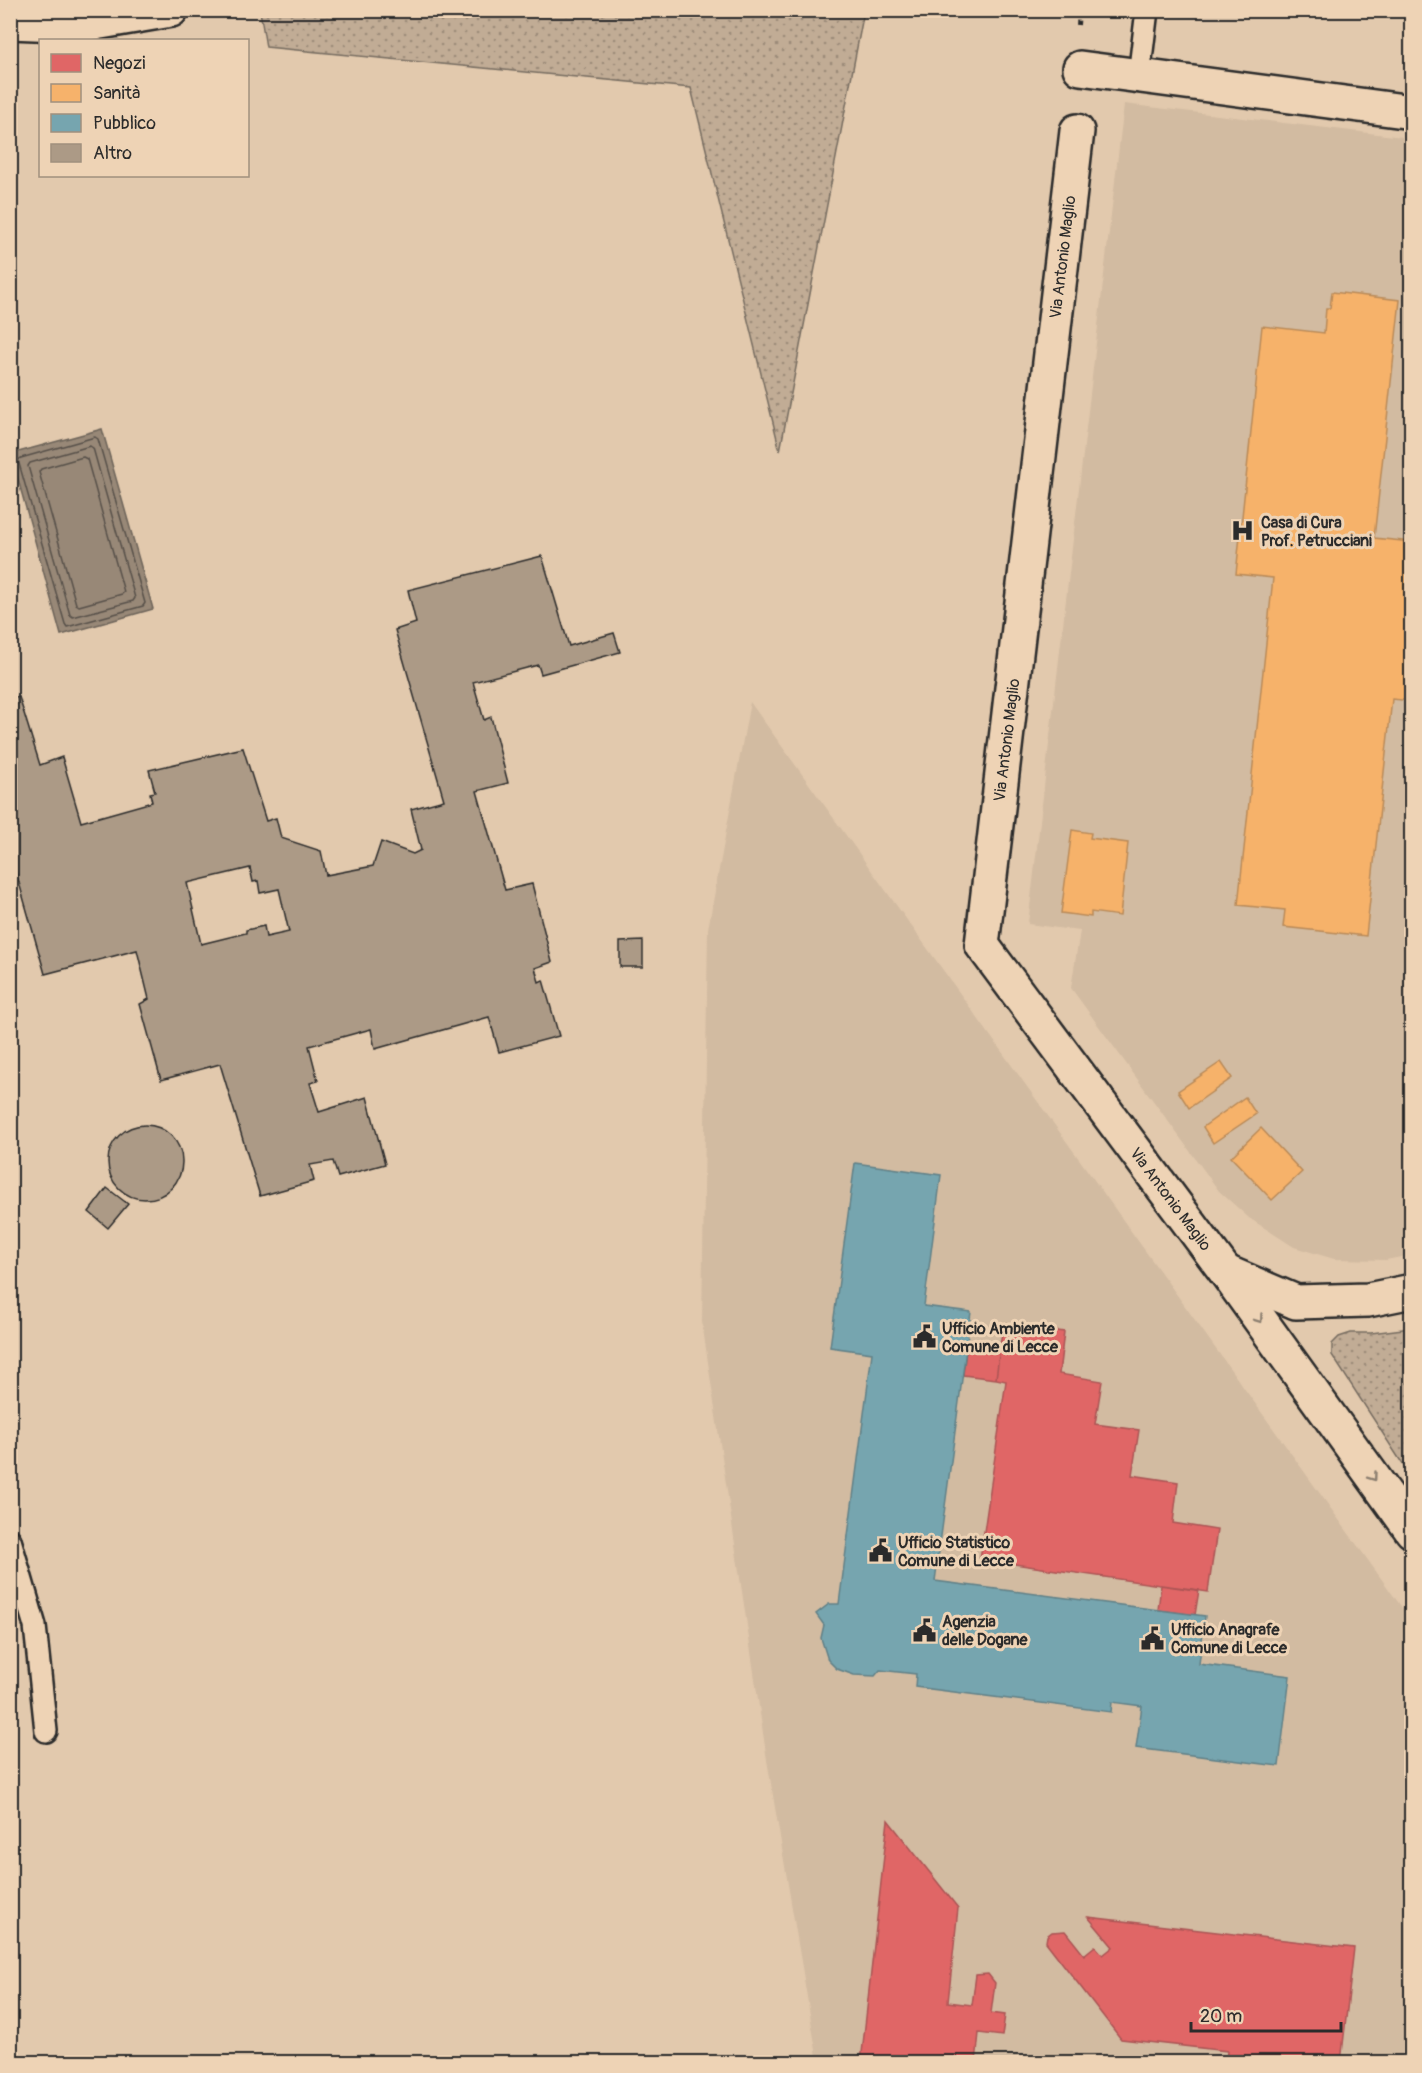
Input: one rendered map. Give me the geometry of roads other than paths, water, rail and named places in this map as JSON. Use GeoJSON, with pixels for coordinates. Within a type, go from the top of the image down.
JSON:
{"type":"FeatureCollection","features":[{"type":"Feature","properties":{"kind":"street"},"geometry":{"type":"LineString","coordinates":[[10,22],[83,25],[171,10]]}},
{"type":"Feature","properties":{"kind":"street"},"geometry":{"type":"LineString","coordinates":[[1080,68],[1412,112]]}},
{"type":"Feature","properties":{"kind":"street","name":"Via Antonio Maglio"},"geometry":{"type":"LineString","coordinates":[[1077,131],[982,945],[1225,1271],[1412,1531]]}},
{"type":"Feature","properties":{"kind":"street","name":"Via Antonio Maglio"},"geometry":{"type":"LineString","coordinates":[[1225,1271],[1296,1302],[1368,1300],[1412,1291]]}},
{"type":"Feature","properties":{"kind":"lane"},"geometry":{"type":"LineString","coordinates":[[1139,75],[1147,10]]}},
{"type":"Feature","properties":{"kind":"lane"},"geometry":{"type":"LineString","coordinates":[[10,1540],[35,1626],[46,1731]]}},
{"type":"Feature","properties":{"kind":"water"},"geometry":{"type":"Polygon","coordinates":[[[102,429],[153,609],[61,635],[11,454],[102,429]]]}},
{"type":"Feature","properties":{"kind":"place","name":"Casa di Cura Prof. Petrucciani"},"geometry":{"type":"Point","coordinates":[1243,531]}},
{"type":"Feature","properties":{"kind":"place","name":"Ufficio Ambiente Comune di Lecce"},"geometry":{"type":"Point","coordinates":[924,1337]}},
{"type":"Feature","properties":{"kind":"place","name":"Ufficio Statistico Comune di Lecce"},"geometry":{"type":"Point","coordinates":[880,1551]}},
{"type":"Feature","properties":{"kind":"place","name":"Agenzia delle Dogane"},"geometry":{"type":"Point","coordinates":[924,1630]}},
{"type":"Feature","properties":{"kind":"place","name":"Ufficio Anagrafe Comune di Lecce"},"geometry":{"type":"Point","coordinates":[1153,1638]}}]}
